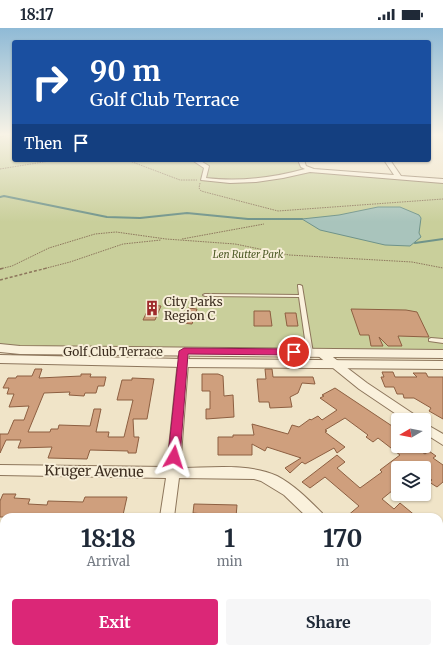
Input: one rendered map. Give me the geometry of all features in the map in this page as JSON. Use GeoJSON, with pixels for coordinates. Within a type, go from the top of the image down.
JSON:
{"type":"FeatureCollection","features":[{"type":"Feature","properties":{"kind":"street"},"geometry":{"type":"LineString","coordinates":[[202,164],[207,167],[203,179],[213,181],[248,182],[295,174],[309,170],[443,181]]}},
{"type":"Feature","properties":{"kind":"street"},"geometry":{"type":"LineString","coordinates":[[303,164],[309,170]]}},
{"type":"Feature","properties":{"kind":"street"},"geometry":{"type":"LineString","coordinates":[[390,164],[400,178]]}},
{"type":"Feature","properties":{"kind":"street","name":"Golf Club Terrace"},"geometry":{"type":"LineString","coordinates":[[0,348],[335,364],[443,365]]}},
{"type":"Feature","properties":{"kind":"street"},"geometry":{"type":"LineString","coordinates":[[315,353],[335,364],[363,386],[404,413]]}},
{"type":"Feature","properties":{"kind":"street","name":"Golf Club Terrace"},"geometry":{"type":"LineString","coordinates":[[0,359],[184,357],[315,353],[443,354]]}},
{"type":"Feature","properties":{"kind":"street"},"geometry":{"type":"LineString","coordinates":[[167,513],[173,472],[184,357]]}},
{"type":"Feature","properties":{"kind":"street"},"geometry":{"type":"LineString","coordinates":[[431,432],[443,440]]}},
{"type":"Feature","properties":{"kind":"street","name":"Kruger Avenue"},"geometry":{"type":"LineString","coordinates":[[0,470],[242,473],[263,476],[281,484],[313,513]]}},
{"type":"Feature","properties":{"kind":"lane"},"geometry":{"type":"LineString","coordinates":[[300,286],[315,353]]}},
{"type":"Feature","properties":{"kind":"lane"},"geometry":{"type":"LineString","coordinates":[[205,296],[302,296]]}},
{"type":"Feature","properties":{"kind":"lane"},"geometry":{"type":"LineString","coordinates":[[431,340],[443,341]]}},
{"type":"Feature","properties":{"kind":"path"},"geometry":{"type":"LineString","coordinates":[[0,169],[30,164]]}},
{"type":"Feature","properties":{"kind":"path"},"geometry":{"type":"LineString","coordinates":[[138,164],[180,180],[200,180],[199,188],[202,191],[278,211],[443,199]]}},
{"type":"Feature","properties":{"kind":"path"},"geometry":{"type":"LineString","coordinates":[[178,240],[264,224]]}},
{"type":"Feature","properties":{"kind":"path"},"geometry":{"type":"LineString","coordinates":[[0,269],[12,266],[49,248],[96,234],[116,232],[178,240],[235,244],[289,255],[412,262],[443,268]]}},
{"type":"Feature","properties":{"kind":"path"},"geometry":{"type":"LineString","coordinates":[[0,280],[70,262],[122,244],[164,239]]}},
{"type":"Feature","properties":{"kind":"green space","name":"Len Rutter Park"},"geometry":{"type":"Polygon","coordinates":[[[0,164],[301,164],[302,167],[307,170],[443,182],[443,350],[22,347],[0,345],[0,164]]]}},
{"type":"Feature","properties":{"kind":"water"},"geometry":{"type":"Polygon","coordinates":[[[378,207],[400,207],[419,215],[421,218],[419,233],[421,237],[410,246],[385,245],[320,230],[302,219],[339,215],[378,207]]]}},
{"type":"Feature","properties":{"kind":"building"},"geometry":{"type":"Polygon","coordinates":[[[150,305],[161,306],[155,320],[143,320],[150,305]]]}},
{"type":"Feature","properties":{"kind":"building"},"geometry":{"type":"Polygon","coordinates":[[[188,308],[197,309],[192,324],[182,323],[188,308]]]}},
{"type":"Feature","properties":{"kind":"building"},"geometry":{"type":"Polygon","coordinates":[[[351,309],[406,310],[417,312],[429,337],[398,336],[402,346],[388,346],[379,337],[383,346],[371,346],[369,335],[360,335],[351,309]]]}},
{"type":"Feature","properties":{"kind":"building","name":"City Parks Region C"},"geometry":{"type":"Polygon","coordinates":[[[254,311],[270,311],[272,326],[254,326],[254,311]]]}},
{"type":"Feature","properties":{"kind":"building"},"geometry":{"type":"Polygon","coordinates":[[[285,313],[296,313],[298,326],[287,326],[285,313]]]}},
{"type":"Feature","properties":{"kind":"building"},"geometry":{"type":"Polygon","coordinates":[[[35,369],[42,369],[39,378],[81,376],[81,374],[91,374],[90,377],[106,377],[104,386],[98,386],[96,393],[85,393],[84,396],[69,395],[70,392],[44,393],[28,432],[50,432],[51,429],[58,429],[59,425],[90,426],[94,409],[101,409],[96,432],[109,432],[108,437],[124,437],[133,400],[117,400],[122,380],[132,380],[132,378],[154,379],[147,419],[133,419],[134,437],[139,437],[136,453],[128,453],[128,451],[90,450],[87,459],[48,458],[52,447],[18,448],[21,440],[6,440],[0,453],[0,434],[8,434],[14,420],[24,420],[29,406],[9,407],[14,394],[7,394],[9,388],[3,388],[8,378],[16,378],[17,376],[32,376],[35,369]]]}},
{"type":"Feature","properties":{"kind":"building"},"geometry":{"type":"Polygon","coordinates":[[[265,369],[272,369],[273,377],[313,377],[315,384],[302,383],[298,393],[290,397],[292,407],[270,408],[269,402],[259,402],[257,379],[266,379],[265,369]]]}},
{"type":"Feature","properties":{"kind":"building"},"geometry":{"type":"Polygon","coordinates":[[[382,372],[393,372],[395,377],[417,377],[413,373],[426,373],[428,377],[443,377],[443,419],[429,411],[431,408],[414,398],[404,398],[403,394],[397,394],[394,387],[385,387],[381,377],[384,377],[382,372]]]}},
{"type":"Feature","properties":{"kind":"building"},"geometry":{"type":"Polygon","coordinates":[[[202,374],[218,374],[223,376],[224,396],[233,395],[234,417],[206,419],[206,409],[210,409],[210,391],[202,391],[202,374]]]}},
{"type":"Feature","properties":{"kind":"building"},"geometry":{"type":"Polygon","coordinates":[[[335,388],[391,425],[391,448],[378,438],[373,442],[366,437],[368,435],[345,418],[325,430],[327,431],[325,432],[345,447],[337,453],[334,448],[305,464],[302,462],[290,473],[285,468],[301,458],[267,447],[265,451],[252,444],[252,455],[218,455],[218,437],[254,435],[252,424],[288,434],[292,425],[299,427],[310,419],[311,420],[318,416],[322,420],[337,410],[320,398],[324,396],[322,395],[335,388]]]}},
{"type":"Feature","properties":{"kind":"building"},"geometry":{"type":"Polygon","coordinates":[[[431,452],[436,456],[433,458],[443,465],[443,482],[437,487],[431,483],[431,461],[392,461],[400,455],[397,453],[425,454],[431,452]]]}},
{"type":"Feature","properties":{"kind":"building"},"geometry":{"type":"Polygon","coordinates":[[[337,455],[345,462],[337,468],[360,488],[382,472],[380,470],[391,462],[391,492],[382,499],[394,509],[400,503],[412,513],[351,513],[359,506],[325,477],[310,488],[302,482],[337,455]]]}},
{"type":"Feature","properties":{"kind":"building"},"geometry":{"type":"Polygon","coordinates":[[[3,494],[16,494],[14,498],[30,499],[28,504],[47,505],[48,501],[83,502],[85,497],[127,497],[123,513],[0,513],[0,501],[3,494]]]}},
{"type":"Feature","properties":{"kind":"building"},"geometry":{"type":"Polygon","coordinates":[[[194,504],[237,505],[236,513],[193,513],[194,504]]]}},
{"type":"Feature","properties":{"kind":"waterway"},"geometry":{"type":"LineString","coordinates":[[0,197],[4,196],[107,217],[140,218],[187,213],[248,219],[302,219]]}},
{"type":"Feature","properties":{"kind":"waterway"},"geometry":{"type":"LineString","coordinates":[[415,243],[443,239]]}},
{"type":"Feature","properties":{"kind":"place","name":"City Parks Region C"},"geometry":{"type":"Point","coordinates":[152,308]}},
{"type":"Feature","properties":{"kind":"route"},"geometry":{"type":"LineString","coordinates":[[174,457],[184,351],[294,352]]}}]}
